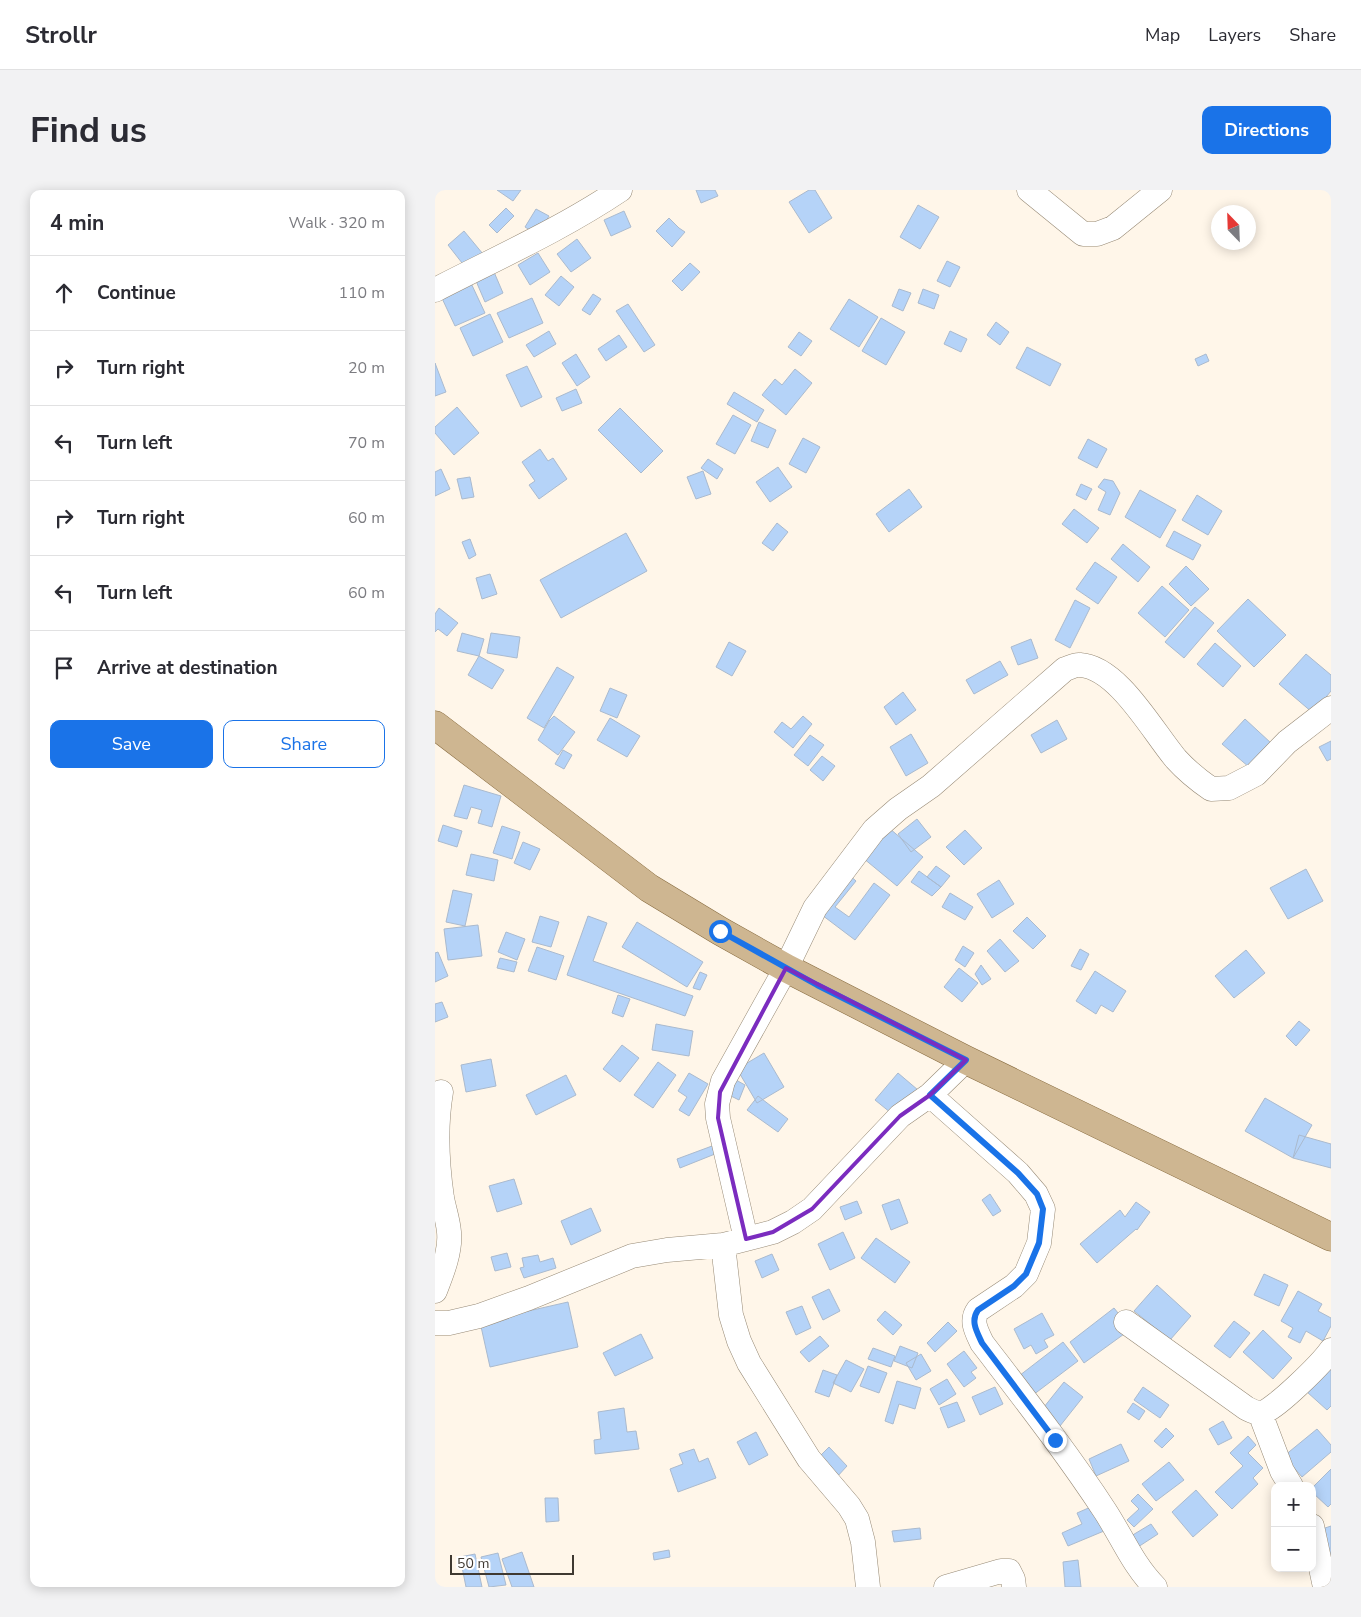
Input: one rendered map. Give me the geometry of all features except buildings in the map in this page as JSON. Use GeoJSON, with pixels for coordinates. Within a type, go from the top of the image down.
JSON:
{"type":"FeatureCollection","features":[{"type":"Feature","properties":{"kind":"main road"},"geometry":{"type":"LineString","coordinates":[[435,725],[649,888],[785,968],[966,1060],[1331,1237]]}},
{"type":"Feature","properties":{"kind":"street"},"geometry":{"type":"LineString","coordinates":[[435,290],[568,222],[620,190]]}},
{"type":"Feature","properties":{"kind":"street"},"geometry":{"type":"LineString","coordinates":[[1029,190],[1083,234],[1097,234],[1113,228],[1160,190]]}},
{"type":"Feature","properties":{"kind":"street"},"geometry":{"type":"LineString","coordinates":[[746,1239],[722,1135],[717,1104],[723,1081],[785,968],[815,908],[874,830],[898,809],[931,786],[1065,669],[1079,664],[1099,670],[1122,689],[1145,716],[1175,758],[1190,773],[1211,789],[1229,788],[1256,774],[1287,742],[1331,708]]}},
{"type":"Feature","properties":{"kind":"street"},"geometry":{"type":"LineString","coordinates":[[435,1323],[449,1323],[479,1316],[633,1256],[667,1250],[723,1245],[773,1232],[793,1222],[812,1209],[900,1116],[930,1095],[966,1060]]}},
{"type":"Feature","properties":{"kind":"street"},"geometry":{"type":"LineString","coordinates":[[435,1291],[449,1249],[449,1232],[439,1178],[436,1132],[441,1092]]}},
{"type":"Feature","properties":{"kind":"street"},"geometry":{"type":"LineString","coordinates":[[930,1095],[1018,1173],[1037,1194],[1043,1209],[1039,1243],[1032,1262],[1026,1274],[1014,1286],[978,1310],[974,1316],[974,1324],[982,1343],[1107,1513],[1148,1583]]}},
{"type":"Feature","properties":{"kind":"street"},"geometry":{"type":"LineString","coordinates":[[723,1245],[731,1315],[739,1341],[749,1364],[809,1459],[849,1506],[857,1519],[863,1542],[868,1587]]}},
{"type":"Feature","properties":{"kind":"street"},"geometry":{"type":"LineString","coordinates":[[1126,1322],[1253,1412],[1261,1413],[1277,1404],[1331,1350]]}},
{"type":"Feature","properties":{"kind":"street"},"geometry":{"type":"LineString","coordinates":[[1261,1413],[1289,1482]]}},
{"type":"Feature","properties":{"kind":"street"},"geometry":{"type":"LineString","coordinates":[[1312,1527],[1325,1587]]}},
{"type":"Feature","properties":{"kind":"street"},"geometry":{"type":"LineString","coordinates":[[946,1587],[1001,1571],[1009,1571],[1014,1587]]}},
{"type":"Feature","properties":{"kind":"highlighted area"},"geometry":{"type":"Polygon","coordinates":[[[786,968],[966,1060],[930,1095],[900,1116],[812,1209],[773,1232],[746,1239],[718,1118],[720,1092],[786,968]]]}},
{"type":"Feature","properties":{"kind":"route"},"geometry":{"type":"LineString","coordinates":[[720,931],[817,985],[966,1060],[930,1095],[1018,1173],[1037,1194],[1043,1209],[1039,1243],[1026,1274],[1014,1286],[978,1310],[974,1316],[974,1324],[982,1343],[1055,1440]]}}]}
